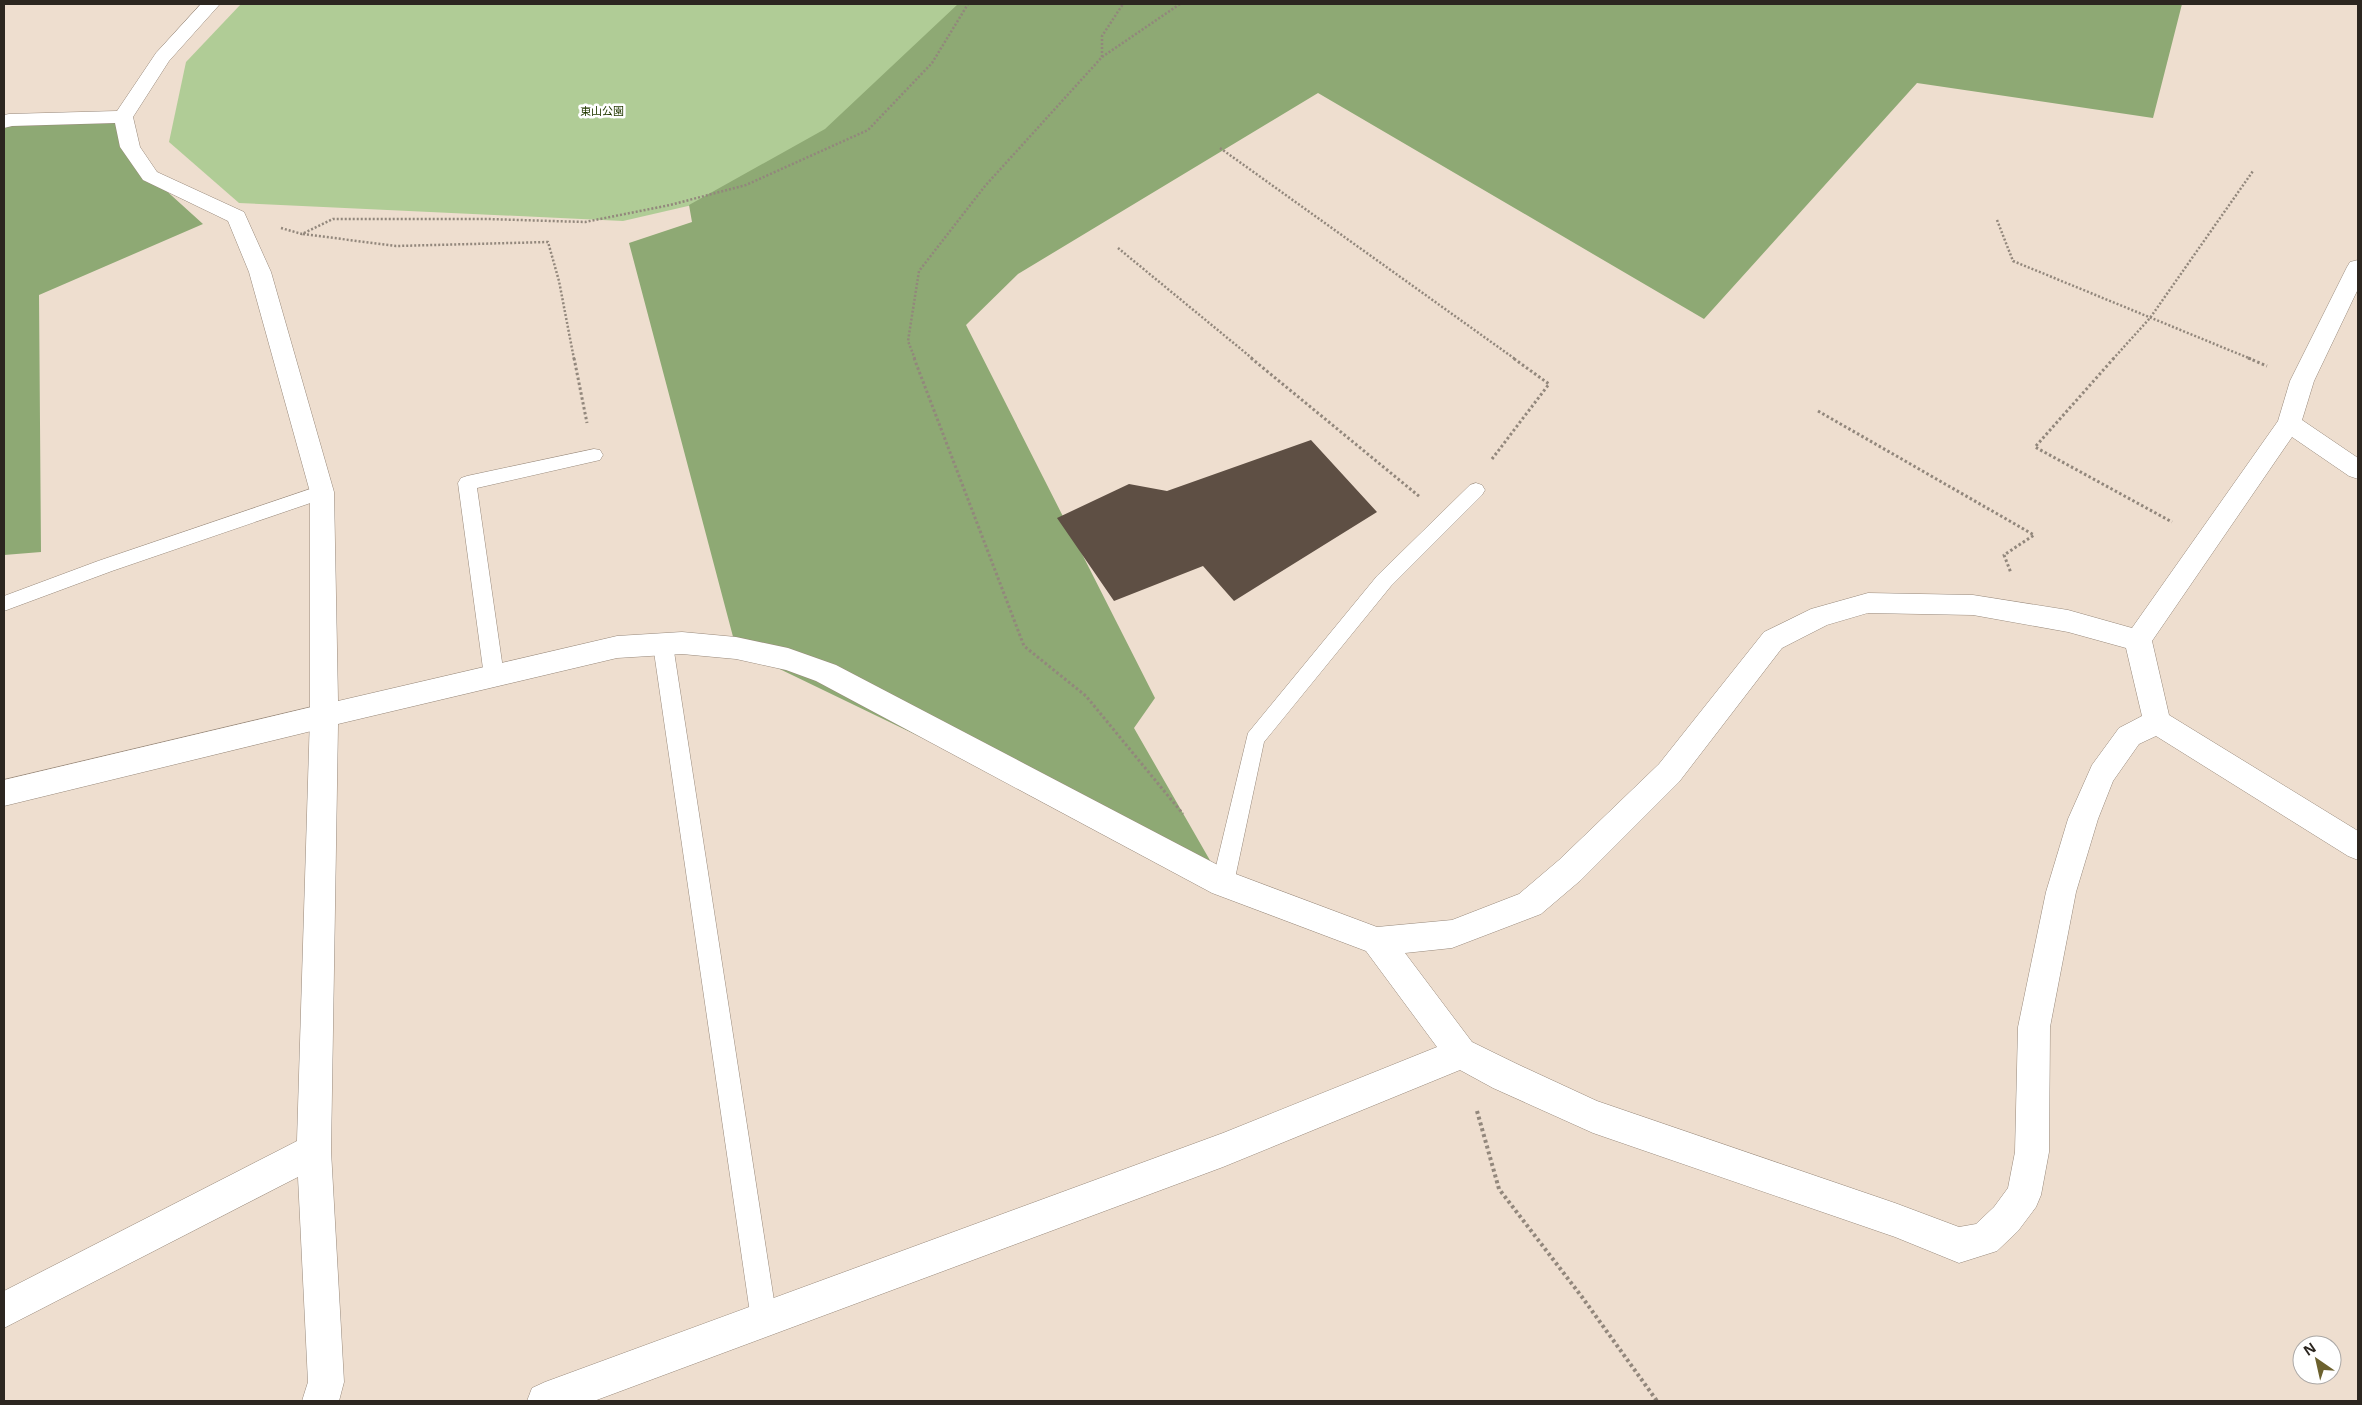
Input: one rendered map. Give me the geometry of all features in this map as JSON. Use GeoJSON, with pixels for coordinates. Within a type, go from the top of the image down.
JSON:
{"type":"FeatureCollection","features":[{"type":"Feature","properties":{"kind":"street"},"geometry":{"type":"LineString","coordinates":[[211,4],[186,27],[149,74],[123,117],[130,147],[150,176],[237,217],[260,272],[322,492],[324,716],[314,1151],[326,1382],[322,1401]]}},
{"type":"Feature","properties":{"kind":"street"},"geometry":{"type":"LineString","coordinates":[[4,122],[9,120],[123,117]]}},
{"type":"Feature","properties":{"kind":"street"},"geometry":{"type":"LineString","coordinates":[[2358,267],[2302,381],[2289,423],[2138,640],[2157,722],[2358,847]]}},
{"type":"Feature","properties":{"kind":"street"},"geometry":{"type":"LineString","coordinates":[[2289,423],[2358,470]]}},
{"type":"Feature","properties":{"kind":"street"},"geometry":{"type":"LineString","coordinates":[[4,793],[617,647],[682,643],[736,648],[788,658],[826,673],[1223,883],[1377,941],[1452,934],[1530,904],[1570,870],[1669,773],[1773,640],[1820,616],[1868,603],[1973,606],[2068,622],[2138,640]]}},
{"type":"Feature","properties":{"kind":"street"},"geometry":{"type":"LineString","coordinates":[[1377,941],[1461,1053],[1593,1116],[1895,1220],[1959,1245],[1985,1239],[2006,1219],[2024,1195],[2032,1152],[2034,1027],[2061,892],[2083,819],[2102,774],[2129,736],[2157,722]]}},
{"type":"Feature","properties":{"kind":"street"},"geometry":{"type":"LineString","coordinates":[[545,1401],[1223,1150],[1461,1053]]}},
{"type":"Feature","properties":{"kind":"street"},"geometry":{"type":"LineString","coordinates":[[4,1310],[314,1151]]}},
{"type":"Feature","properties":{"kind":"lane"},"geometry":{"type":"LineString","coordinates":[[494,676],[467,483],[594,455]]}},
{"type":"Feature","properties":{"kind":"lane"},"geometry":{"type":"LineString","coordinates":[[1223,883],[1255,738],[1384,581],[1476,490]]}},
{"type":"Feature","properties":{"kind":"lane"},"geometry":{"type":"LineString","coordinates":[[4,604],[105,566],[322,492]]}},
{"type":"Feature","properties":{"kind":"lane"},"geometry":{"type":"LineString","coordinates":[[663,644],[764,1320]]}},
{"type":"Feature","properties":{"kind":"path"},"geometry":{"type":"LineString","coordinates":[[302,234],[333,219],[487,219],[585,222],[670,205],[746,185],[868,130],[932,62],[968,4]]}},
{"type":"Feature","properties":{"kind":"path"},"geometry":{"type":"LineString","coordinates":[[1102,57],[1102,36],[1123,4]]}},
{"type":"Feature","properties":{"kind":"path"},"geometry":{"type":"LineString","coordinates":[[1180,4],[1102,57],[985,186],[920,271],[908,341],[1024,646],[1086,696],[1184,816]]}},
{"type":"Feature","properties":{"kind":"path"},"geometry":{"type":"LineString","coordinates":[[1220,148],[1549,384],[1489,463]]}},
{"type":"Feature","properties":{"kind":"path"},"geometry":{"type":"LineString","coordinates":[[2207,541],[2035,447],[2150,318],[2253,171]]}},
{"type":"Feature","properties":{"kind":"path"},"geometry":{"type":"LineString","coordinates":[[237,217],[302,234],[396,246],[548,242],[559,281],[594,455]]}},
{"type":"Feature","properties":{"kind":"path"},"geometry":{"type":"LineString","coordinates":[[1997,220],[2013,260],[2302,381]]}},
{"type":"Feature","properties":{"kind":"path"},"geometry":{"type":"LineString","coordinates":[[1118,248],[1446,519]]}},
{"type":"Feature","properties":{"kind":"path"},"geometry":{"type":"LineString","coordinates":[[1818,411],[2034,535],[2004,555],[2025,614]]}},
{"type":"Feature","properties":{"kind":"path"},"geometry":{"type":"LineString","coordinates":[[1461,1053],[1499,1189],[1582,1297],[1657,1401]]}},
{"type":"Feature","properties":{"kind":"green space","name":"東山公園"},"geometry":{"type":"Polygon","coordinates":[[[241,4],[1041,4],[740,194],[623,221],[239,203],[169,142],[186,62],[241,4]]]}},
{"type":"Feature","properties":{"kind":"green space"},"geometry":{"type":"Polygon","coordinates":[[[958,4],[2182,4],[2153,118],[1917,83],[1704,319],[1318,93],[1018,274],[966,325],[1155,698],[1134,728],[1223,883],[736,648],[629,243],[692,222],[689,205],[825,129],[958,4]]]}},
{"type":"Feature","properties":{"kind":"green space"},"geometry":{"type":"Polygon","coordinates":[[[123,117],[150,176],[203,224],[39,295],[41,552],[4,555],[4,122],[9,120],[123,117]]]}},
{"type":"Feature","properties":{"kind":"building"},"geometry":{"type":"Polygon","coordinates":[[[1311,440],[1377,512],[1234,601],[1203,566],[1114,601],[1057,518],[1129,484],[1167,491],[1311,440]]]}}]}
